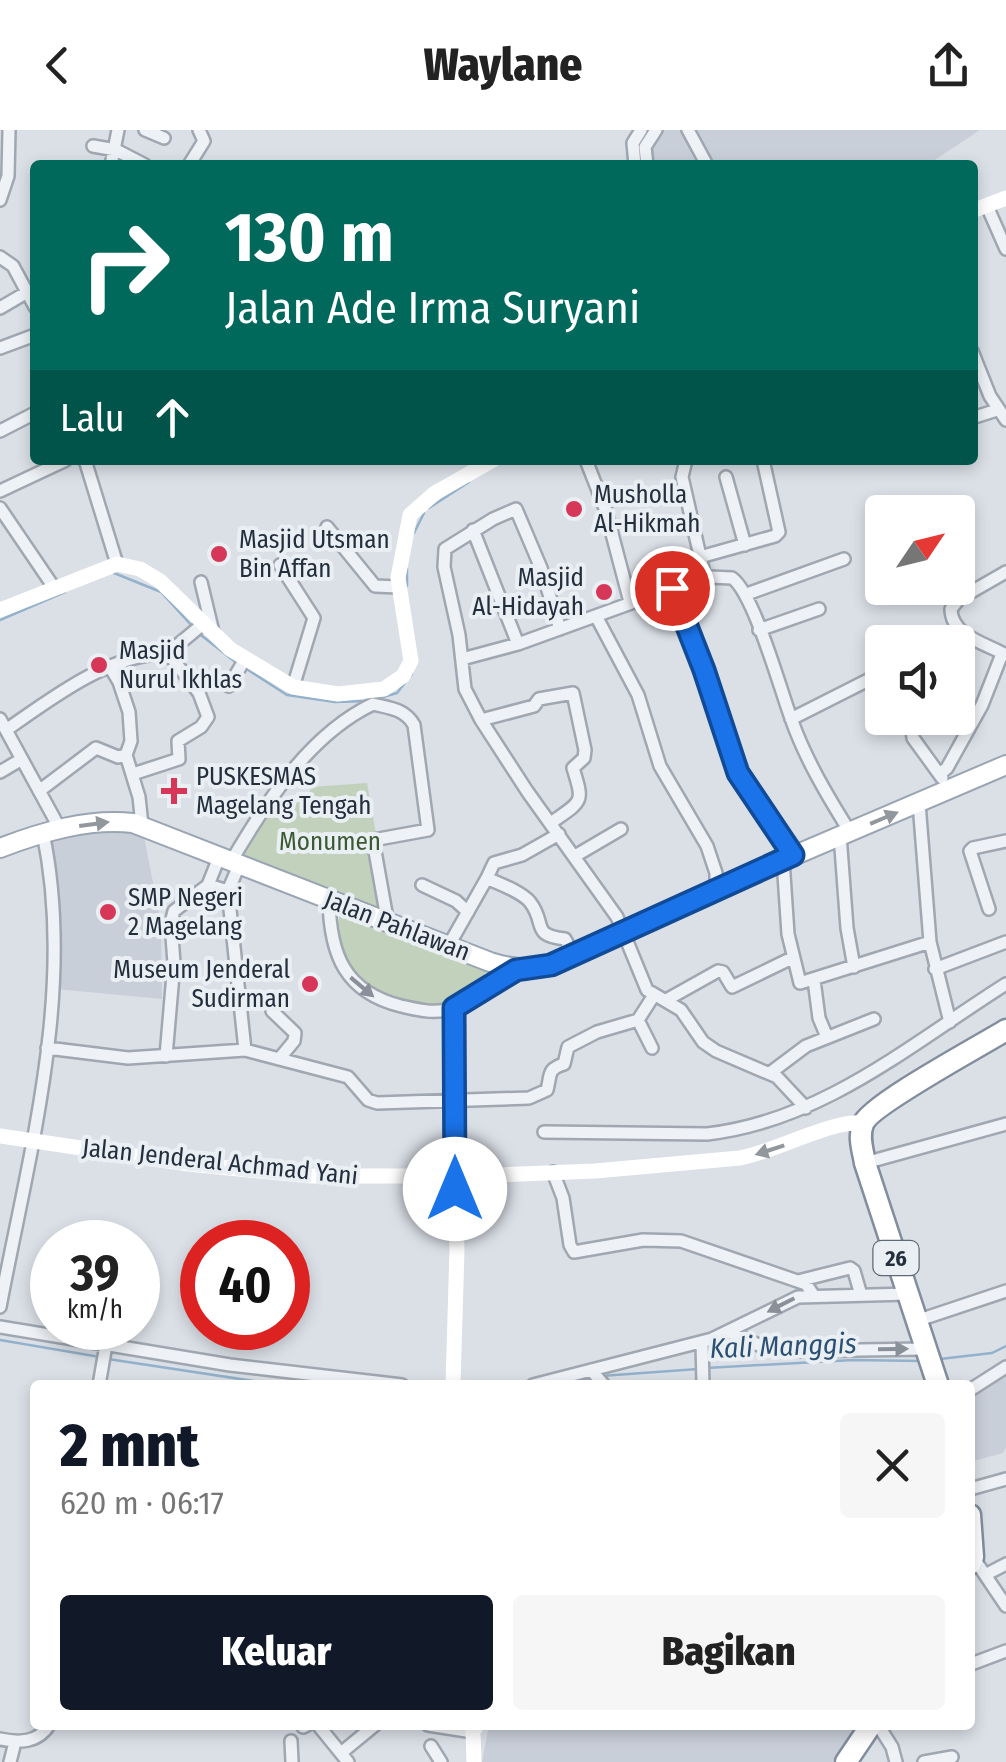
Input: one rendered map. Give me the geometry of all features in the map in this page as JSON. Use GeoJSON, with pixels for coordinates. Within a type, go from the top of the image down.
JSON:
{"type":"FeatureCollection","features":[{"type":"Feature","properties":{"kind":"highway","name":"Jalan Jenderal Achmad Yani"},"geometry":{"type":"LineString","coordinates":[[863,1123],[881,1106],[1006,1030]]}},
{"type":"Feature","properties":{"kind":"highway","name":"26"},"geometry":{"type":"LineString","coordinates":[[863,1123],[861,1140],[866,1163],[930,1364]]}},
{"type":"Feature","properties":{"kind":"highway"},"geometry":{"type":"LineString","coordinates":[[846,1762],[870,1730]]}},
{"type":"Feature","properties":{"kind":"main road"},"geometry":{"type":"LineString","coordinates":[[980,208],[1006,198]]}},
{"type":"Feature","properties":{"kind":"main road"},"geometry":{"type":"LineString","coordinates":[[0,610],[117,564],[140,569],[160,581],[203,629],[242,664],[293,687],[373,702],[399,680],[410,661],[398,587],[410,515],[435,493],[483,465]]}},
{"type":"Feature","properties":{"kind":"main road"},"geometry":{"type":"LineString","coordinates":[[516,970],[551,965],[716,888],[919,803],[946,782],[1006,765]]}},
{"type":"Feature","properties":{"kind":"main road","name":"Jalan Pahlawan"},"geometry":{"type":"LineString","coordinates":[[0,848],[101,821],[142,825],[388,924],[516,970]]}},
{"type":"Feature","properties":{"kind":"main road","name":"Jalan Jenderal Achmad Yani"},"geometry":{"type":"LineString","coordinates":[[0,1136],[188,1164],[311,1176],[454,1176],[740,1158],[762,1154],[842,1124],[863,1123]]}},
{"type":"Feature","properties":{"kind":"main road"},"geometry":{"type":"LineString","coordinates":[[453,1380],[457,1250],[454,1176]]}},
{"type":"Feature","properties":{"kind":"main road"},"geometry":{"type":"LineString","coordinates":[[474,1762],[475,1730]]}},
{"type":"Feature","properties":{"kind":"street"},"geometry":{"type":"LineString","coordinates":[[0,200],[9,164],[9,130]]}},
{"type":"Feature","properties":{"kind":"street"},"geometry":{"type":"LineString","coordinates":[[113,160],[118,130]]}},
{"type":"Feature","properties":{"kind":"street"},"geometry":{"type":"LineString","coordinates":[[144,130],[164,138]]}},
{"type":"Feature","properties":{"kind":"street"},"geometry":{"type":"LineString","coordinates":[[192,160],[204,141],[199,130]]}},
{"type":"Feature","properties":{"kind":"street"},"geometry":{"type":"LineString","coordinates":[[635,160],[633,142],[641,130]]}},
{"type":"Feature","properties":{"kind":"street"},"geometry":{"type":"LineString","coordinates":[[646,160],[645,147],[656,130]]}},
{"type":"Feature","properties":{"kind":"street"},"geometry":{"type":"LineString","coordinates":[[688,130],[704,160]]}},
{"type":"Feature","properties":{"kind":"street"},"geometry":{"type":"LineString","coordinates":[[93,146],[116,150],[135,160]]}},
{"type":"Feature","properties":{"kind":"street"},"geometry":{"type":"LineString","coordinates":[[980,208],[1006,248]]}},
{"type":"Feature","properties":{"kind":"street"},"geometry":{"type":"LineString","coordinates":[[0,308],[29,291],[13,266],[1,261]]}},
{"type":"Feature","properties":{"kind":"street"},"geometry":{"type":"LineString","coordinates":[[0,348],[30,337]]}},
{"type":"Feature","properties":{"kind":"street"},"geometry":{"type":"LineString","coordinates":[[978,364],[1002,415]]}},
{"type":"Feature","properties":{"kind":"street"},"geometry":{"type":"LineString","coordinates":[[0,431],[30,417]]}},
{"type":"Feature","properties":{"kind":"street"},"geometry":{"type":"LineString","coordinates":[[0,491],[55,465]]}},
{"type":"Feature","properties":{"kind":"street"},"geometry":{"type":"LineString","coordinates":[[87,465],[117,564]]}},
{"type":"Feature","properties":{"kind":"street"},"geometry":{"type":"LineString","coordinates":[[588,465],[606,511],[630,602]]}},
{"type":"Feature","properties":{"kind":"street"},"geometry":{"type":"LineString","coordinates":[[685,465],[682,477],[705,578]]}},
{"type":"Feature","properties":{"kind":"street"},"geometry":{"type":"LineString","coordinates":[[700,557],[779,532],[763,465]]}},
{"type":"Feature","properties":{"kind":"street"},"geometry":{"type":"LineString","coordinates":[[726,477],[745,545]]}},
{"type":"Feature","properties":{"kind":"street"},"geometry":{"type":"LineString","coordinates":[[0,508],[56,588]]}},
{"type":"Feature","properties":{"kind":"street"},"geometry":{"type":"LineString","coordinates":[[560,629],[517,510],[452,543],[444,555],[465,689],[480,720],[624,930],[647,990],[681,1010],[704,1042],[716,1051],[770,1074],[790,1088],[806,1108]]}},
{"type":"Feature","properties":{"kind":"street"},"geometry":{"type":"LineString","coordinates":[[327,528],[375,586],[398,587]]}},
{"type":"Feature","properties":{"kind":"street"},"geometry":{"type":"LineString","coordinates":[[473,530],[518,644]]}},
{"type":"Feature","properties":{"kind":"street"},"geometry":{"type":"LineString","coordinates":[[747,594],[844,559]]}},
{"type":"Feature","properties":{"kind":"street"},"geometry":{"type":"LineString","coordinates":[[280,565],[314,618],[293,687]]}},
{"type":"Feature","properties":{"kind":"street"},"geometry":{"type":"LineString","coordinates":[[975,590],[1006,572]]}},
{"type":"Feature","properties":{"kind":"street"},"geometry":{"type":"LineString","coordinates":[[462,659],[518,644],[705,578],[732,578],[747,594],[791,719],[845,834],[847,928],[854,967]]}},
{"type":"Feature","properties":{"kind":"street"},"geometry":{"type":"LineString","coordinates":[[0,1307],[47,1048],[56,948],[52,831],[39,791],[3,724],[110,666],[143,654],[168,653],[203,629],[200,582]]}},
{"type":"Feature","properties":{"kind":"street"},"geometry":{"type":"LineString","coordinates":[[672,588],[738,773],[788,858],[792,958],[798,982],[930,942]]}},
{"type":"Feature","properties":{"kind":"street"},"geometry":{"type":"LineString","coordinates":[[946,782],[948,768],[1004,654],[954,626],[950,610],[955,605]]}},
{"type":"Feature","properties":{"kind":"street"},"geometry":{"type":"LineString","coordinates":[[759,630],[820,609]]}},
{"type":"Feature","properties":{"kind":"street"},"geometry":{"type":"LineString","coordinates":[[596,616],[638,695],[660,766],[706,846],[716,873],[716,888]]}},
{"type":"Feature","properties":{"kind":"street"},"geometry":{"type":"LineString","coordinates":[[133,774],[178,759],[178,741],[201,727],[208,717],[200,694],[168,653]]}},
{"type":"Feature","properties":{"kind":"street"},"geometry":{"type":"LineString","coordinates":[[228,686],[242,664]]}},
{"type":"Feature","properties":{"kind":"street"},"geometry":{"type":"LineString","coordinates":[[110,666],[120,682],[129,712],[131,741],[126,755],[142,825]]}},
{"type":"Feature","properties":{"kind":"street"},"geometry":{"type":"LineString","coordinates":[[791,719],[865,682]]}},
{"type":"Feature","properties":{"kind":"street"},"geometry":{"type":"LineString","coordinates":[[480,720],[534,706],[539,699],[573,693],[586,756],[573,768],[581,799],[555,820]]}},
{"type":"Feature","properties":{"kind":"street"},"geometry":{"type":"LineString","coordinates":[[166,1056],[174,912],[231,860],[263,810],[326,736],[373,702],[404,713],[414,725],[428,825],[424,832],[373,840],[388,924]]}},
{"type":"Feature","properties":{"kind":"street"},"geometry":{"type":"LineString","coordinates":[[913,735],[946,782]]}},
{"type":"Feature","properties":{"kind":"street"},"geometry":{"type":"LineString","coordinates":[[39,791],[96,748],[118,757],[126,755]]}},
{"type":"Feature","properties":{"kind":"street"},"geometry":{"type":"LineString","coordinates":[[0,772],[22,760]]}},
{"type":"Feature","properties":{"kind":"street"},"geometry":{"type":"LineString","coordinates":[[919,803],[930,942],[950,1022]]}},
{"type":"Feature","properties":{"kind":"street"},"geometry":{"type":"LineString","coordinates":[[576,856],[621,828]]}},
{"type":"Feature","properties":{"kind":"street"},"geometry":{"type":"LineString","coordinates":[[449,945],[494,864],[522,855],[559,834]]}},
{"type":"Feature","properties":{"kind":"street"},"geometry":{"type":"LineString","coordinates":[[989,910],[970,851],[1006,841]]}},
{"type":"Feature","properties":{"kind":"street"},"geometry":{"type":"LineString","coordinates":[[231,860],[228,891],[245,1050]]}},
{"type":"Feature","properties":{"kind":"street"},"geometry":{"type":"LineString","coordinates":[[487,878],[526,899],[544,934],[565,938],[574,954]]}},
{"type":"Feature","properties":{"kind":"street"},"geometry":{"type":"LineString","coordinates":[[208,884],[228,891]]}},
{"type":"Feature","properties":{"kind":"street"},"geometry":{"type":"LineString","coordinates":[[422,885],[456,901],[468,912]]}},
{"type":"Feature","properties":{"kind":"street"},"geometry":{"type":"LineString","coordinates":[[329,900],[332,940],[352,983],[374,998],[422,1011],[454,1008],[516,970]]}},
{"type":"Feature","properties":{"kind":"street"},"geometry":{"type":"LineString","coordinates":[[935,970],[1006,942]]}},
{"type":"Feature","properties":{"kind":"street"},"geometry":{"type":"LineString","coordinates":[[668,1000],[718,971],[732,986],[792,958]]}},
{"type":"Feature","properties":{"kind":"street"},"geometry":{"type":"LineString","coordinates":[[814,980],[827,1037]]}},
{"type":"Feature","properties":{"kind":"street"},"geometry":{"type":"LineString","coordinates":[[544,1132],[707,1134],[806,1108],[871,1074],[1006,984]]}},
{"type":"Feature","properties":{"kind":"street"},"geometry":{"type":"LineString","coordinates":[[47,1048],[128,1058],[245,1050],[348,1077],[368,1100],[377,1102],[541,1096],[548,1090],[551,1069],[566,1061],[568,1046],[638,1020],[654,995]]}},
{"type":"Feature","properties":{"kind":"street"},"geometry":{"type":"LineString","coordinates":[[454,1008],[454,1176]]}},
{"type":"Feature","properties":{"kind":"street"},"geometry":{"type":"LineString","coordinates":[[272,1012],[296,1034],[279,1058]]}},
{"type":"Feature","properties":{"kind":"street"},"geometry":{"type":"LineString","coordinates":[[770,1074],[806,1046],[874,1019]]}},
{"type":"Feature","properties":{"kind":"street"},"geometry":{"type":"LineString","coordinates":[[638,1020],[652,1048]]}},
{"type":"Feature","properties":{"kind":"street"},"geometry":{"type":"LineString","coordinates":[[866,1163],[1006,1124]]}},
{"type":"Feature","properties":{"kind":"street"},"geometry":{"type":"LineString","coordinates":[[553,1172],[563,1198],[574,1252],[642,1240],[681,1241],[806,1284],[814,1296]]}},
{"type":"Feature","properties":{"kind":"street"},"geometry":{"type":"LineString","coordinates":[[798,1281],[850,1268],[861,1295]]}},
{"type":"Feature","properties":{"kind":"street"},"geometry":{"type":"LineString","coordinates":[[916,1320],[1006,1292]]}},
{"type":"Feature","properties":{"kind":"street"},"geometry":{"type":"LineString","coordinates":[[597,1377],[729,1332],[783,1302],[814,1296],[908,1294]]}},
{"type":"Feature","properties":{"kind":"street"},"geometry":{"type":"LineString","coordinates":[[0,1327],[30,1332]]}},
{"type":"Feature","properties":{"kind":"street"},"geometry":{"type":"LineString","coordinates":[[729,1332],[761,1346],[794,1352],[930,1364]]}},
{"type":"Feature","properties":{"kind":"street"},"geometry":{"type":"LineString","coordinates":[[702,1342],[703,1380]]}},
{"type":"Feature","properties":{"kind":"street"},"geometry":{"type":"LineString","coordinates":[[100,1380],[105,1350]]}},
{"type":"Feature","properties":{"kind":"street"},"geometry":{"type":"LineString","coordinates":[[141,1350],[359,1380]]}},
{"type":"Feature","properties":{"kind":"street"},"geometry":{"type":"LineString","coordinates":[[975,1387],[1006,1367]]}},
{"type":"Feature","properties":{"kind":"street"},"geometry":{"type":"LineString","coordinates":[[975,1488],[1006,1479]]}},
{"type":"Feature","properties":{"kind":"street"},"geometry":{"type":"LineString","coordinates":[[976,1565],[1006,1564]]}},
{"type":"Feature","properties":{"kind":"street"},"geometry":{"type":"LineString","coordinates":[[976,1565],[1006,1606]]}},
{"type":"Feature","properties":{"kind":"street"},"geometry":{"type":"LineString","coordinates":[[975,1663],[1006,1651]]}},
{"type":"Feature","properties":{"kind":"street"},"geometry":{"type":"LineString","coordinates":[[0,1739],[14,1742],[42,1735],[45,1730]]}},
{"type":"Feature","properties":{"kind":"street"},"geometry":{"type":"LineString","coordinates":[[322,1730],[344,1758],[370,1730]]}},
{"type":"Feature","properties":{"kind":"street"},"geometry":{"type":"LineString","coordinates":[[878,1730],[892,1747],[896,1762]]}},
{"type":"Feature","properties":{"kind":"street"},"geometry":{"type":"LineString","coordinates":[[291,1741],[292,1762]]}},
{"type":"Feature","properties":{"kind":"street"},"geometry":{"type":"LineString","coordinates":[[10,1762],[14,1742]]}},
{"type":"Feature","properties":{"kind":"street"},"geometry":{"type":"LineString","coordinates":[[431,1746],[440,1762]]}},
{"type":"Feature","properties":{"kind":"street"},"geometry":{"type":"LineString","coordinates":[[924,1762],[952,1757]]}},
{"type":"Feature","properties":{"kind":"shaded area"},"geometry":{"type":"Polygon","coordinates":[[[644,130],[980,130],[935,160],[646,160],[640,145],[644,130]]]}},
{"type":"Feature","properties":{"kind":"shaded area","name":"SMP Negeri 2 Magelang"},"geometry":{"type":"Polygon","coordinates":[[[95,826],[143,831],[161,924],[162,999],[56,989],[58,900],[48,837],[95,826]]]}},
{"type":"Feature","properties":{"kind":"shaded area"},"geometry":{"type":"Polygon","coordinates":[[[1006,1369],[1006,1448],[1003,1453],[975,1461],[975,1390],[1006,1369]]]}},
{"type":"Feature","properties":{"kind":"shaded area"},"geometry":{"type":"Polygon","coordinates":[[[488,1730],[854,1730],[832,1762],[482,1762],[488,1730]]]}},
{"type":"Feature","properties":{"kind":"green space","name":"Monumen"},"geometry":{"type":"Polygon","coordinates":[[[367,783],[391,918],[238,855],[272,804],[308,799],[311,787],[367,783]]]}},
{"type":"Feature","properties":{"kind":"green space"},"geometry":{"type":"Polygon","coordinates":[[[340,912],[479,961],[486,972],[469,992],[449,1004],[426,1007],[384,996],[358,981],[342,959],[340,912]]]}},
{"type":"Feature","properties":{"kind":"waterway"},"geometry":{"type":"LineString","coordinates":[[429,508],[469,482]]}},
{"type":"Feature","properties":{"kind":"waterway"},"geometry":{"type":"LineString","coordinates":[[414,533],[424,513]]}},
{"type":"Feature","properties":{"kind":"waterway"},"geometry":{"type":"LineString","coordinates":[[407,569],[407,586]]}},
{"type":"Feature","properties":{"kind":"waterway"},"geometry":{"type":"LineString","coordinates":[[114,573],[161,592],[192,626]]}},
{"type":"Feature","properties":{"kind":"waterway"},"geometry":{"type":"LineString","coordinates":[[0,620],[65,592]]}},
{"type":"Feature","properties":{"kind":"waterway"},"geometry":{"type":"LineString","coordinates":[[197,632],[238,664]]}},
{"type":"Feature","properties":{"kind":"waterway"},"geometry":{"type":"LineString","coordinates":[[245,668],[287,695],[335,702],[368,701]]}},
{"type":"Feature","properties":{"kind":"waterway"},"geometry":{"type":"LineString","coordinates":[[376,699],[397,693],[412,674]]}},
{"type":"Feature","properties":{"kind":"waterway","name":"Kali Manggis"},"geometry":{"type":"LineString","coordinates":[[0,1340],[100,1357]]}},
{"type":"Feature","properties":{"kind":"waterway","name":"Kali Manggis"},"geometry":{"type":"LineString","coordinates":[[940,1359],[992,1353],[1006,1346]]}},
{"type":"Feature","properties":{"kind":"waterway","name":"Kali Manggis"},"geometry":{"type":"LineString","coordinates":[[108,1359],[247,1380]]}},
{"type":"Feature","properties":{"kind":"waterway","name":"Kali Manggis"},"geometry":{"type":"LineString","coordinates":[[706,1368],[853,1360],[922,1361]]}},
{"type":"Feature","properties":{"kind":"waterway","name":"Kali Manggis"},"geometry":{"type":"LineString","coordinates":[[601,1376],[698,1369]]}},
{"type":"Feature","properties":{"kind":"waterway","name":"Kali Manggis"},"geometry":{"type":"LineString","coordinates":[[584,1380],[593,1378]]}},
{"type":"Feature","properties":{"kind":"place","name":"Musholla Al-Hikmah"},"geometry":{"type":"Point","coordinates":[574,509]}},
{"type":"Feature","properties":{"kind":"place","name":"Masjid Utsman Bin Affan"},"geometry":{"type":"Point","coordinates":[219,554]}},
{"type":"Feature","properties":{"kind":"place","name":"Masjid Al-Hidayah"},"geometry":{"type":"Point","coordinates":[604,592]}},
{"type":"Feature","properties":{"kind":"place","name":"Masjid Nurul Ikhlas"},"geometry":{"type":"Point","coordinates":[99,665]}},
{"type":"Feature","properties":{"kind":"place","name":"PUSKESMAS Magelang Tengah"},"geometry":{"type":"Point","coordinates":[174,791]}},
{"type":"Feature","properties":{"kind":"place","name":"SMP Negeri 2 Magelang"},"geometry":{"type":"Point","coordinates":[108,912]}},
{"type":"Feature","properties":{"kind":"place","name":"Museum Jenderal Sudirman"},"geometry":{"type":"Point","coordinates":[310,984]}},
{"type":"Feature","properties":{"kind":"route"},"geometry":{"type":"LineString","coordinates":[[455,1189],[454,1008],[516,970],[551,965],[793,855],[738,773],[672,588]]}}]}
